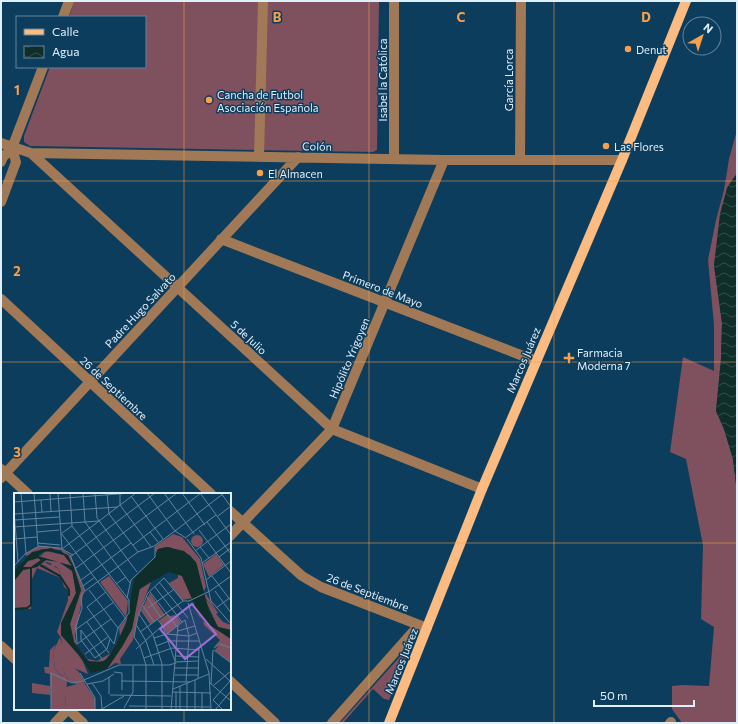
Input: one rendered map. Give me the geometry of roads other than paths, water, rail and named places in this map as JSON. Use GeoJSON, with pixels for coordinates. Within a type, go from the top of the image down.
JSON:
{"type":"FeatureCollection","features":[{"type":"Feature","properties":{"kind":"main road","name":"Marcos Juárez"},"geometry":{"type":"LineString","coordinates":[[389,723],[423,626],[687,4]]}},
{"type":"Feature","properties":{"kind":"street"},"geometry":{"type":"LineString","coordinates":[[63,16],[69,1]]}},
{"type":"Feature","properties":{"kind":"street"},"geometry":{"type":"LineString","coordinates":[[259,157],[263,1]]}},
{"type":"Feature","properties":{"kind":"street","name":"Isabel la Católica"},"geometry":{"type":"LineString","coordinates":[[394,1],[394,159]]}},
{"type":"Feature","properties":{"kind":"street","name":"García Lorca"},"geometry":{"type":"LineString","coordinates":[[520,160],[521,1]]}},
{"type":"Feature","properties":{"kind":"street"},"geometry":{"type":"LineString","coordinates":[[1,162],[3,157],[12,148],[43,68]]}},
{"type":"Feature","properties":{"kind":"street","name":"Colón"},"geometry":{"type":"LineString","coordinates":[[1,143],[12,148],[31,153],[444,160],[622,160]]}},
{"type":"Feature","properties":{"kind":"street"},"geometry":{"type":"LineString","coordinates":[[1,202],[16,162],[12,148]]}},
{"type":"Feature","properties":{"kind":"street","name":"5 de Julio"},"geometry":{"type":"LineString","coordinates":[[31,153],[332,429],[482,489]]}},
{"type":"Feature","properties":{"kind":"street","name":"Padre Hugo Salvato"},"geometry":{"type":"LineString","coordinates":[[3,474],[298,158]]}},
{"type":"Feature","properties":{"kind":"street","name":"Hipólito Yrigoyen"},"geometry":{"type":"LineString","coordinates":[[231,535],[332,429],[444,160]]}},
{"type":"Feature","properties":{"kind":"street","name":"Primero de Mayo"},"geometry":{"type":"LineString","coordinates":[[221,240],[536,361]]}},
{"type":"Feature","properties":{"kind":"street","name":"26 de Septiembre"},"geometry":{"type":"LineString","coordinates":[[1,299],[210,493]]}},
{"type":"Feature","properties":{"kind":"street"},"geometry":{"type":"LineString","coordinates":[[3,474],[27,493]]}},
{"type":"Feature","properties":{"kind":"street","name":"26 de Septiembre"},"geometry":{"type":"LineString","coordinates":[[231,512],[302,576],[321,587],[423,626]]}},
{"type":"Feature","properties":{"kind":"street"},"geometry":{"type":"LineString","coordinates":[[332,723],[423,626]]}},
{"type":"Feature","properties":{"kind":"street"},"geometry":{"type":"LineString","coordinates":[[1,646],[14,658]]}},
{"type":"Feature","properties":{"kind":"street"},"geometry":{"type":"LineString","coordinates":[[231,682],[275,723]]}},
{"type":"Feature","properties":{"kind":"street"},"geometry":{"type":"LineString","coordinates":[[55,723],[67,710]]}},
{"type":"Feature","properties":{"kind":"street"},"geometry":{"type":"LineString","coordinates":[[69,710],[83,723]]}},
{"type":"Feature","properties":{"kind":"water"},"geometry":{"type":"Polygon","coordinates":[[[737,173],[737,492],[733,459],[724,429],[716,411],[721,359],[722,323],[714,265],[720,214],[727,188],[737,173]]]}},
{"type":"Feature","properties":{"kind":"place","name":"Denut"},"geometry":{"type":"Point","coordinates":[628,49]}},
{"type":"Feature","properties":{"kind":"place","name":"Cancha de Futbol Asociación Española"},"geometry":{"type":"Point","coordinates":[209,100]}},
{"type":"Feature","properties":{"kind":"place","name":"Las Flores"},"geometry":{"type":"Point","coordinates":[606,146]}},
{"type":"Feature","properties":{"kind":"place","name":"El Almacen"},"geometry":{"type":"Point","coordinates":[260,173]}},
{"type":"Feature","properties":{"kind":"place","name":"Farmacia Moderna 7"},"geometry":{"type":"Point","coordinates":[569,358]}}]}
